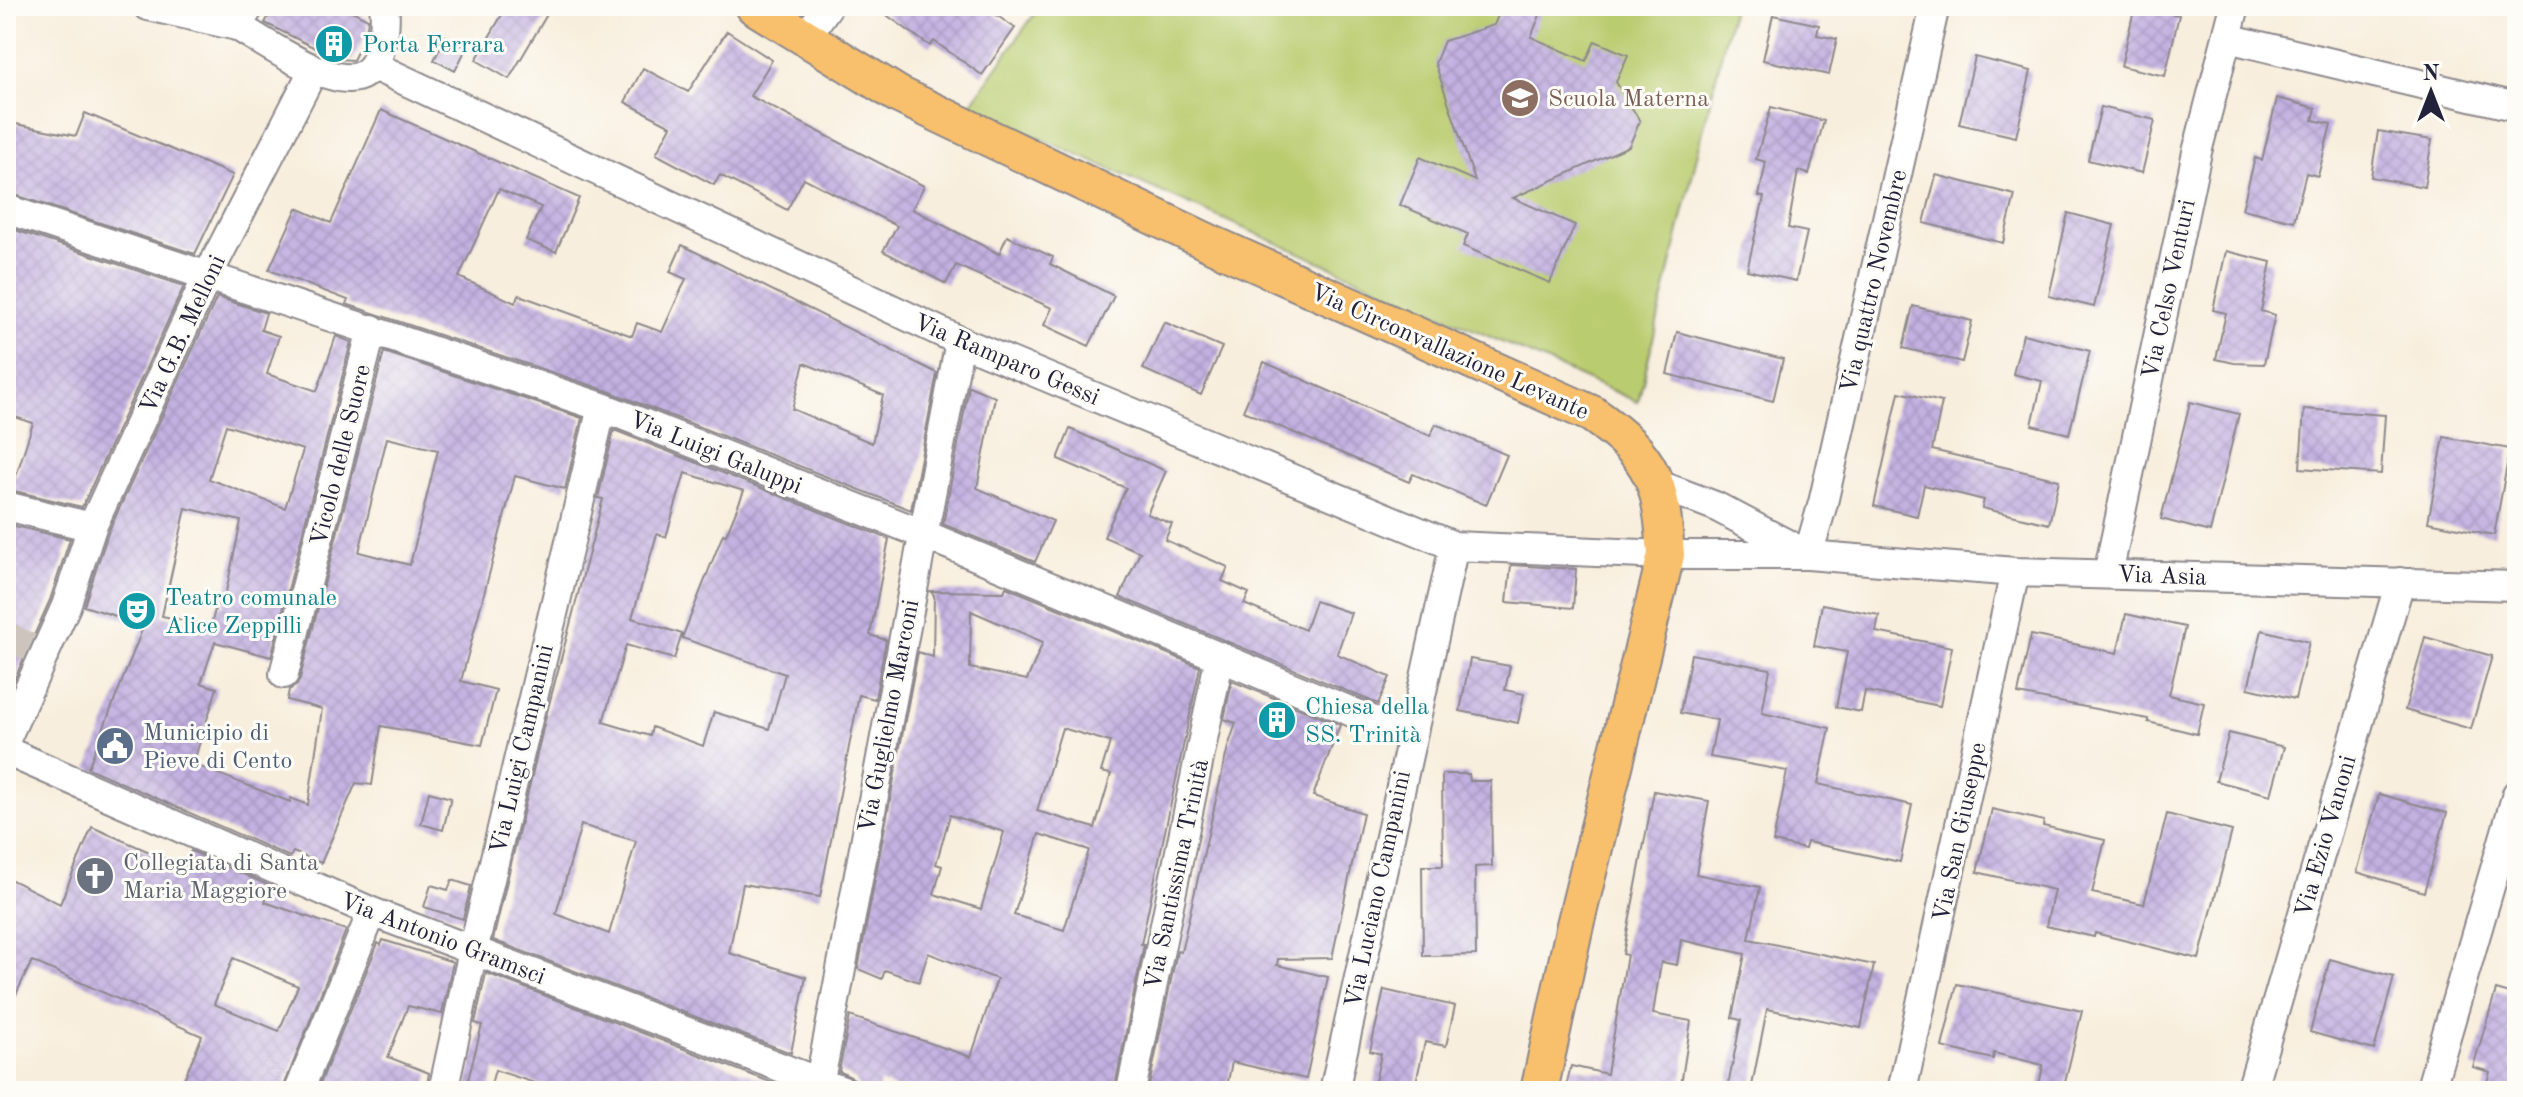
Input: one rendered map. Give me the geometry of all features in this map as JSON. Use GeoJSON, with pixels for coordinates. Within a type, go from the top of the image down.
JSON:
{"type":"FeatureCollection","features":[{"type":"Feature","properties":{"kind":"main road","name":"Via Circonvallazione Levante"},"geometry":{"type":"LineString","coordinates":[[754,6],[899,95],[1214,245],[1592,414],[1634,446],[1657,484],[1666,555],[1575,925],[1539,1091]]}},
{"type":"Feature","properties":{"kind":"street"},"geometry":{"type":"LineString","coordinates":[[148,6],[244,16],[314,69],[338,77],[357,77],[374,66],[382,41],[384,6]]}},
{"type":"Feature","properties":{"kind":"street"},"geometry":{"type":"LineString","coordinates":[[805,38],[828,6]]}},
{"type":"Feature","properties":{"kind":"street","name":"Via quattro Novembre"},"geometry":{"type":"LineString","coordinates":[[1808,555],[1823,503],[1935,6]]}},
{"type":"Feature","properties":{"kind":"street","name":"Via Celso Venturi"},"geometry":{"type":"LineString","coordinates":[[2108,574],[2197,152],[2235,6]]}},
{"type":"Feature","properties":{"kind":"street"},"geometry":{"type":"LineString","coordinates":[[2227,38],[2517,107]]}},
{"type":"Feature","properties":{"kind":"street","name":"Via Ramparo Gessi"},"geometry":{"type":"LineString","coordinates":[[374,66],[960,341],[1454,546],[1666,555]]}},
{"type":"Feature","properties":{"kind":"street","name":"Via G.B. Melloni"},"geometry":{"type":"LineString","coordinates":[[6,739],[66,606],[92,527],[207,277],[314,69]]}},
{"type":"Feature","properties":{"kind":"street","name":"Via Luigi Galuppi"},"geometry":{"type":"LineString","coordinates":[[6,209],[602,407],[923,534],[1410,736]]}},
{"type":"Feature","properties":{"kind":"street","name":"Vicolo delle Suore"},"geometry":{"type":"LineString","coordinates":[[284,674],[372,329]]}},
{"type":"Feature","properties":{"kind":"street","name":"Via Guglielmo Marconi"},"geometry":{"type":"LineString","coordinates":[[826,1088],[960,341]]}},
{"type":"Feature","properties":{"kind":"street","name":"Via Luigi Campanini"},"geometry":{"type":"LineString","coordinates":[[443,1091],[473,951],[602,407]]}},
{"type":"Feature","properties":{"kind":"street","name":"Via Asia"},"geometry":{"type":"LineString","coordinates":[[1657,484],[1715,506],[1808,555]]}},
{"type":"Feature","properties":{"kind":"street"},"geometry":{"type":"LineString","coordinates":[[6,506],[92,527]]}},
{"type":"Feature","properties":{"kind":"street","name":"Via Luciano Campanini"},"geometry":{"type":"LineString","coordinates":[[1334,1091],[1454,546]]}},
{"type":"Feature","properties":{"kind":"street","name":"Via Asia"},"geometry":{"type":"LineString","coordinates":[[1666,555],[1808,555],[2015,572],[2517,586]]}},
{"type":"Feature","properties":{"kind":"street","name":"Via San Giuseppe"},"geometry":{"type":"LineString","coordinates":[[1902,1091],[2015,572]]}},
{"type":"Feature","properties":{"kind":"street","name":"Via Ezio Vanoni"},"geometry":{"type":"LineString","coordinates":[[2251,1091],[2400,582]]}},
{"type":"Feature","properties":{"kind":"street","name":"Via Santissima Trinità"},"geometry":{"type":"LineString","coordinates":[[1131,1091],[1220,656]]}},
{"type":"Feature","properties":{"kind":"street","name":"Via Antonio Gramsci"},"geometry":{"type":"LineString","coordinates":[[6,751],[372,912],[826,1088]]}},
{"type":"Feature","properties":{"kind":"street"},"geometry":{"type":"LineString","coordinates":[[2430,1091],[2517,794]]}},
{"type":"Feature","properties":{"kind":"street"},"geometry":{"type":"LineString","coordinates":[[299,1091],[372,912]]}},
{"type":"Feature","properties":{"kind":"green space"},"geometry":{"type":"Polygon","coordinates":[[[1040,6],[1733,6],[1638,402],[969,107],[1040,6]]]}},
{"type":"Feature","properties":{"kind":"building","name":"Porta Ferrara"},"geometry":{"type":"Polygon","coordinates":[[[274,6],[342,6],[368,19],[366,34],[353,60],[337,59],[265,23],[274,6]]]}},
{"type":"Feature","properties":{"kind":"building"},"geometry":{"type":"Polygon","coordinates":[[[507,6],[552,6],[509,79],[476,60],[507,6]]]}},
{"type":"Feature","properties":{"kind":"building"},"geometry":{"type":"Polygon","coordinates":[[[874,6],[983,6],[1015,28],[982,75],[934,41],[930,46],[874,6]]]}},
{"type":"Feature","properties":{"kind":"building"},"geometry":{"type":"Polygon","coordinates":[[[1502,6],[1520,6],[1540,15],[1531,37],[1586,61],[1595,41],[1628,55],[1616,82],[1640,121],[1629,146],[1513,198],[1575,225],[1550,283],[1463,246],[1468,234],[1400,205],[1420,157],[1475,181],[1435,63],[1444,41],[1494,25],[1502,6]]]}},
{"type":"Feature","properties":{"kind":"building"},"geometry":{"type":"Polygon","coordinates":[[[2135,6],[2179,15],[2165,76],[2121,66],[2135,6]]]}},
{"type":"Feature","properties":{"kind":"building"},"geometry":{"type":"Polygon","coordinates":[[[1773,15],[1819,25],[1817,35],[1837,39],[1829,75],[1763,60],[1773,15]]]}},
{"type":"Feature","properties":{"kind":"building"},"geometry":{"type":"Polygon","coordinates":[[[727,31],[772,60],[750,96],[924,186],[912,209],[999,254],[1007,236],[1053,257],[1050,264],[1114,296],[1089,346],[1044,325],[1052,308],[956,265],[946,284],[883,251],[897,226],[804,178],[787,210],[720,175],[714,185],[656,154],[671,126],[625,102],[643,68],[688,92],[727,31]]]}},
{"type":"Feature","properties":{"kind":"building"},"geometry":{"type":"Polygon","coordinates":[[[446,36],[467,47],[455,71],[434,60],[446,36]]]}},
{"type":"Feature","properties":{"kind":"building"},"geometry":{"type":"Polygon","coordinates":[[[1975,57],[2031,71],[2016,137],[1959,124],[1975,57]]]}},
{"type":"Feature","properties":{"kind":"building"},"geometry":{"type":"Polygon","coordinates":[[[2277,98],[2316,108],[2313,120],[2331,124],[2318,176],[2306,173],[2294,221],[2242,209],[2255,158],[2262,160],[2277,98]]]}},
{"type":"Feature","properties":{"kind":"building"},"geometry":{"type":"Polygon","coordinates":[[[1771,107],[1824,121],[1809,174],[1798,171],[1788,228],[1807,232],[1796,281],[1747,270],[1764,197],[1759,196],[1766,162],[1756,159],[1771,107]]]}},
{"type":"Feature","properties":{"kind":"building"},"geometry":{"type":"Polygon","coordinates":[[[2101,107],[2155,120],[2142,173],[2088,160],[2101,107]]]}},
{"type":"Feature","properties":{"kind":"building"},"geometry":{"type":"Polygon","coordinates":[[[381,110],[579,198],[556,252],[526,240],[541,207],[499,189],[459,277],[515,303],[519,295],[632,336],[637,323],[662,332],[686,279],[670,272],[682,245],[937,373],[911,510],[608,391],[346,304],[348,300],[269,270],[297,208],[331,223],[381,110]],[[804,363],[792,409],[872,443],[883,395],[804,363]]]}},
{"type":"Feature","properties":{"kind":"building"},"geometry":{"type":"Polygon","coordinates":[[[85,113],[233,175],[195,254],[6,192],[6,122],[76,136],[85,113]]]}},
{"type":"Feature","properties":{"kind":"building"},"geometry":{"type":"Polygon","coordinates":[[[2378,131],[2432,140],[2424,187],[2371,177],[2378,131]]]}},
{"type":"Feature","properties":{"kind":"building"},"geometry":{"type":"Polygon","coordinates":[[[1936,175],[2015,195],[2003,243],[1924,223],[1936,175]]]}},
{"type":"Feature","properties":{"kind":"building"},"geometry":{"type":"Polygon","coordinates":[[[2068,213],[2114,225],[2094,307],[2049,296],[2068,213]]]}},
{"type":"Feature","properties":{"kind":"building"},"geometry":{"type":"Polygon","coordinates":[[[6,227],[184,286],[82,507],[6,489],[6,473],[16,476],[33,423],[6,414],[6,227]]]}},
{"type":"Feature","properties":{"kind":"building"},"geometry":{"type":"Polygon","coordinates":[[[2226,251],[2271,262],[2261,311],[2275,315],[2264,364],[2216,359],[2226,313],[2213,310],[2226,251]]]}},
{"type":"Feature","properties":{"kind":"building"},"geometry":{"type":"Polygon","coordinates":[[[217,297],[266,313],[261,330],[279,336],[267,374],[317,391],[336,336],[351,342],[271,657],[215,642],[201,683],[217,688],[193,764],[290,802],[291,798],[308,805],[322,709],[287,700],[289,690],[297,685],[300,678],[384,352],[582,418],[565,489],[515,476],[461,681],[496,690],[482,745],[381,726],[372,785],[356,783],[321,863],[293,852],[290,857],[88,768],[144,625],[84,606],[108,533],[217,297]],[[226,425],[209,479],[285,508],[303,450],[226,425]],[[387,438],[359,552],[410,565],[438,450],[387,438]],[[186,508],[162,616],[211,626],[216,605],[223,606],[241,521],[186,508]]]}},
{"type":"Feature","properties":{"kind":"building"},"geometry":{"type":"Polygon","coordinates":[[[1913,306],[1972,321],[1962,362],[1903,348],[1913,306]]]}},
{"type":"Feature","properties":{"kind":"building"},"geometry":{"type":"Polygon","coordinates":[[[1164,322],[1222,347],[1201,395],[1143,369],[1164,322]]]}},
{"type":"Feature","properties":{"kind":"building"},"geometry":{"type":"Polygon","coordinates":[[[1677,332],[1783,359],[1773,401],[1667,374],[1677,332]]]}},
{"type":"Feature","properties":{"kind":"building"},"geometry":{"type":"Polygon","coordinates":[[[2023,334],[2090,351],[2069,434],[2032,425],[2042,381],[2013,374],[2023,334]]]}},
{"type":"Feature","properties":{"kind":"building"},"geometry":{"type":"Polygon","coordinates":[[[1264,362],[1430,436],[1436,424],[1507,455],[1486,505],[1413,474],[1409,482],[1243,411],[1264,362]]]}},
{"type":"Feature","properties":{"kind":"building"},"geometry":{"type":"Polygon","coordinates":[[[969,386],[995,397],[977,488],[1053,521],[1035,562],[943,524],[969,386]]]}},
{"type":"Feature","properties":{"kind":"building"},"geometry":{"type":"Polygon","coordinates":[[[1899,392],[1942,402],[1932,450],[2059,480],[2049,524],[1982,508],[1984,500],[1924,485],[1917,516],[1874,506],[1899,392]]]}},
{"type":"Feature","properties":{"kind":"building"},"geometry":{"type":"Polygon","coordinates":[[[2190,402],[2239,414],[2210,532],[2161,519],[2190,402]]]}},
{"type":"Feature","properties":{"kind":"building"},"geometry":{"type":"Polygon","coordinates":[[[2304,409],[2385,415],[2381,474],[2300,468],[2304,409]]]}},
{"type":"Feature","properties":{"kind":"building"},"geometry":{"type":"Polygon","coordinates":[[[1070,429],[1166,471],[1147,514],[1172,524],[1165,540],[1228,567],[1222,581],[1249,593],[1244,604],[1305,630],[1315,601],[1351,613],[1337,654],[1390,677],[1378,704],[1120,597],[1140,552],[1104,537],[1126,488],[1058,459],[1070,429]]]}},
{"type":"Feature","properties":{"kind":"building"},"geometry":{"type":"Polygon","coordinates":[[[614,430],[889,539],[870,635],[886,640],[875,699],[859,695],[820,897],[743,884],[729,953],[806,977],[791,1053],[493,940],[546,716],[603,499],[598,498],[614,430]],[[685,473],[666,537],[657,534],[632,618],[682,634],[674,659],[626,645],[603,722],[650,736],[652,727],[703,746],[714,712],[769,729],[785,674],[682,638],[723,534],[726,535],[744,491],[685,473]],[[581,825],[556,914],[609,934],[636,841],[581,825]]]}},
{"type":"Feature","properties":{"kind":"building"},"geometry":{"type":"Polygon","coordinates":[[[2444,437],[2510,449],[2494,535],[2428,522],[2444,437]]]}},
{"type":"Feature","properties":{"kind":"building"},"geometry":{"type":"Polygon","coordinates":[[[6,524],[70,539],[50,600],[6,698],[6,524]]]}},
{"type":"Feature","properties":{"kind":"building"},"geometry":{"type":"Polygon","coordinates":[[[1511,565],[1576,569],[1573,608],[1507,602],[1511,565]]]}},
{"type":"Feature","properties":{"kind":"building"},"geometry":{"type":"Polygon","coordinates":[[[1006,587],[1200,667],[1141,944],[1144,944],[1114,1091],[902,1091],[880,1082],[878,1091],[860,1091],[856,1080],[839,1071],[850,1016],[971,1057],[997,979],[928,953],[919,982],[885,970],[882,979],[858,969],[918,652],[933,657],[934,595],[930,591],[1004,592],[1006,587]],[[971,611],[970,668],[1027,680],[1043,642],[971,611]],[[1062,728],[1037,811],[1095,828],[1111,774],[1101,772],[1110,742],[1062,728]],[[950,815],[936,864],[942,866],[934,894],[981,909],[1004,832],[950,815]],[[1039,834],[1014,915],[1064,930],[1089,850],[1039,834]]]}},
{"type":"Feature","properties":{"kind":"building"},"geometry":{"type":"Polygon","coordinates":[[[1822,604],[1879,615],[1876,632],[1952,647],[1940,706],[1865,691],[1861,712],[1836,707],[1847,652],[1814,646],[1822,604]]]}},
{"type":"Feature","properties":{"kind":"building"},"geometry":{"type":"Polygon","coordinates":[[[2126,614],[2185,627],[2169,695],[2204,703],[2197,734],[2148,722],[2148,719],[2018,694],[2031,635],[2117,653],[2126,614]]]}},
{"type":"Feature","properties":{"kind":"building"},"geometry":{"type":"Polygon","coordinates":[[[2262,630],[2309,642],[2295,699],[2248,688],[2262,630]]]}},
{"type":"Feature","properties":{"kind":"building"},"geometry":{"type":"Polygon","coordinates":[[[2425,637],[2492,656],[2471,729],[2405,710],[2425,637]]]}},
{"type":"Feature","properties":{"kind":"building"},"geometry":{"type":"Polygon","coordinates":[[[1691,654],[1770,669],[1762,713],[1830,728],[1818,784],[1912,805],[1900,862],[1807,842],[1805,849],[1773,842],[1787,771],[1710,757],[1717,720],[1680,713],[1691,654]]]}},
{"type":"Feature","properties":{"kind":"building"},"geometry":{"type":"Polygon","coordinates":[[[1470,659],[1510,666],[1505,690],[1524,694],[1518,723],[1460,711],[1470,659]]]}},
{"type":"Feature","properties":{"kind":"building"},"geometry":{"type":"Polygon","coordinates":[[[1232,681],[1340,725],[1313,796],[1363,813],[1332,958],[1278,959],[1277,965],[1328,977],[1306,1079],[1232,1062],[1226,1091],[1148,1091],[1177,951],[1181,952],[1236,723],[1224,719],[1232,681]]]}},
{"type":"Feature","properties":{"kind":"building"},"geometry":{"type":"Polygon","coordinates":[[[2229,733],[2284,747],[2271,795],[2216,781],[2229,733]]]}},
{"type":"Feature","properties":{"kind":"building"},"geometry":{"type":"Polygon","coordinates":[[[1442,774],[1469,774],[1470,781],[1491,781],[1492,866],[1475,867],[1476,955],[1423,956],[1422,866],[1443,866],[1442,774]]]}},
{"type":"Feature","properties":{"kind":"building"},"geometry":{"type":"Polygon","coordinates":[[[1654,791],[1709,801],[1696,874],[1760,887],[1749,939],[1874,965],[1861,1028],[1767,1009],[1751,1091],[1727,1091],[1741,1020],[1732,1018],[1745,954],[1681,940],[1677,965],[1661,962],[1653,1014],[1691,1021],[1680,1091],[1565,1091],[1571,1066],[1607,1074],[1627,955],[1623,954],[1654,791]]]}},
{"type":"Feature","properties":{"kind":"building"},"geometry":{"type":"Polygon","coordinates":[[[429,792],[451,798],[443,830],[421,824],[429,792]]]}},
{"type":"Feature","properties":{"kind":"building"},"geometry":{"type":"Polygon","coordinates":[[[2379,794],[2447,813],[2424,892],[2357,872],[2379,794]]]}},
{"type":"Feature","properties":{"kind":"building"},"geometry":{"type":"Polygon","coordinates":[[[1992,809],[2044,821],[2043,826],[2105,840],[2092,893],[2144,904],[2167,814],[2232,831],[2199,959],[2095,933],[2094,937],[2046,926],[2054,890],[1977,872],[1992,809]]]}},
{"type":"Feature","properties":{"kind":"building"},"geometry":{"type":"Polygon","coordinates":[[[92,827],[184,867],[191,851],[270,886],[265,902],[346,930],[282,1091],[179,1091],[202,1036],[32,961],[6,1015],[6,877],[60,904],[92,827]],[[233,958],[214,1004],[279,1031],[298,986],[233,958]]]}},
{"type":"Feature","properties":{"kind":"building"},"geometry":{"type":"Polygon","coordinates":[[[452,880],[471,886],[463,919],[424,907],[431,885],[448,890],[452,880]]]}},
{"type":"Feature","properties":{"kind":"building"},"geometry":{"type":"Polygon","coordinates":[[[383,940],[453,962],[442,1014],[408,1006],[388,1057],[429,1073],[426,1091],[317,1091],[378,943],[381,945],[383,940]]]}},
{"type":"Feature","properties":{"kind":"building"},"geometry":{"type":"Polygon","coordinates":[[[2330,959],[2394,977],[2374,1050],[2310,1032],[2330,959]]]}},
{"type":"Feature","properties":{"kind":"building"},"geometry":{"type":"Polygon","coordinates":[[[486,973],[783,1087],[783,1091],[559,1091],[495,1070],[489,1091],[460,1091],[462,1086],[466,1088],[482,1025],[475,1023],[486,973]]]}},
{"type":"Feature","properties":{"kind":"building"},"geometry":{"type":"Polygon","coordinates":[[[1957,984],[2082,1011],[2063,1091],[2038,1091],[2043,1065],[1994,1053],[1993,1059],[1942,1047],[1957,984]]]}},
{"type":"Feature","properties":{"kind":"building"},"geometry":{"type":"Polygon","coordinates":[[[1384,990],[1455,1006],[1446,1046],[1425,1042],[1414,1091],[1373,1091],[1381,1054],[1370,1051],[1384,990]]]}},
{"type":"Feature","properties":{"kind":"building"},"geometry":{"type":"Polygon","coordinates":[[[2496,990],[2517,996],[2517,1091],[2484,1091],[2490,1072],[2473,1067],[2496,990]]]}},
{"type":"Feature","properties":{"kind":"tunnel"},"geometry":{"type":"LineString","coordinates":[[6,635],[35,650]]}},
{"type":"Feature","properties":{"kind":"place","name":"Porta Ferrara"},"geometry":{"type":"Point","coordinates":[334,44]}},
{"type":"Feature","properties":{"kind":"place","name":"Scuola Materna"},"geometry":{"type":"Point","coordinates":[1520,98]}},
{"type":"Feature","properties":{"kind":"place","name":"Teatro comunale Alice Zeppilli"},"geometry":{"type":"Point","coordinates":[137,611]}},
{"type":"Feature","properties":{"kind":"place","name":"Chiesa della SS. Trinità"},"geometry":{"type":"Point","coordinates":[1277,720]}},
{"type":"Feature","properties":{"kind":"place","name":"Municipio di Pieve di Cento"},"geometry":{"type":"Point","coordinates":[115,746]}},
{"type":"Feature","properties":{"kind":"place","name":"Collegiata di Santa Maria Maggiore"},"geometry":{"type":"Point","coordinates":[95,876]}}]}
